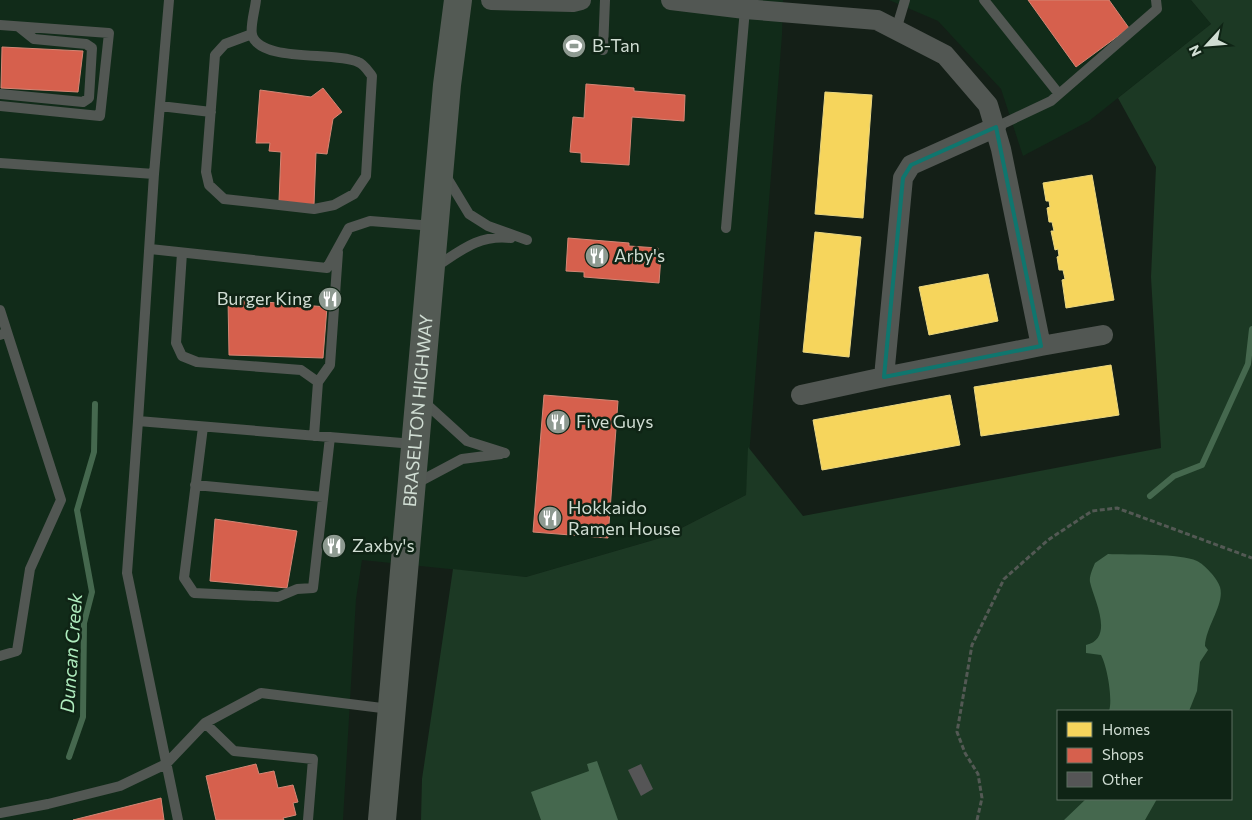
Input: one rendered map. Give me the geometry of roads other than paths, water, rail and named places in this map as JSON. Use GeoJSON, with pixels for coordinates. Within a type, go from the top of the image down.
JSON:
{"type":"FeatureCollection","features":[{"type":"Feature","properties":{"kind":"main road","name":"BRASELTON HIGHWAY"},"geometry":{"type":"LineString","coordinates":[[382,820],[440,166],[458,0]]}},
{"type":"Feature","properties":{"kind":"street"},"geometry":{"type":"LineString","coordinates":[[491,0],[573,2],[581,0]]}},
{"type":"Feature","properties":{"kind":"street"},"geometry":{"type":"LineString","coordinates":[[671,0],[745,9],[877,20],[945,55],[988,105],[996,127],[1041,346]]}},
{"type":"Feature","properties":{"kind":"street"},"geometry":{"type":"LineString","coordinates":[[884,377],[903,178],[911,165],[996,127]]}},
{"type":"Feature","properties":{"kind":"street"},"geometry":{"type":"LineString","coordinates":[[800,395],[1103,335]]}},
{"type":"Feature","properties":{"kind":"lane"},"geometry":{"type":"LineString","coordinates":[[169,0],[154,174],[127,572],[178,820]]}},
{"type":"Feature","properties":{"kind":"lane"},"geometry":{"type":"LineString","coordinates":[[252,34],[225,44],[215,55],[206,172],[209,185],[224,199],[314,209],[334,205],[354,194],[366,176],[372,76],[361,63],[348,58],[276,52],[258,43],[252,34],[256,0]]}},
{"type":"Feature","properties":{"kind":"lane"},"geometry":{"type":"LineString","coordinates":[[603,50],[605,0]]}},
{"type":"Feature","properties":{"kind":"lane"},"geometry":{"type":"LineString","coordinates":[[896,30],[905,0]]}},
{"type":"Feature","properties":{"kind":"lane"},"geometry":{"type":"LineString","coordinates":[[984,0],[1059,94]]}},
{"type":"Feature","properties":{"kind":"lane"},"geometry":{"type":"LineString","coordinates":[[996,127],[1051,101],[1157,9],[1156,0]]}},
{"type":"Feature","properties":{"kind":"lane"},"geometry":{"type":"LineString","coordinates":[[726,228],[745,9]]}},
{"type":"Feature","properties":{"kind":"lane"},"geometry":{"type":"LineString","coordinates":[[0,25],[109,33],[100,116],[0,106]]}},
{"type":"Feature","properties":{"kind":"lane"},"geometry":{"type":"LineString","coordinates":[[0,94],[83,102],[89,98],[92,48],[86,44],[34,39],[19,27]]}},
{"type":"Feature","properties":{"kind":"lane"},"geometry":{"type":"LineString","coordinates":[[160,106],[210,112]]}},
{"type":"Feature","properties":{"kind":"lane"},"geometry":{"type":"LineString","coordinates":[[0,163],[154,174]]}},
{"type":"Feature","properties":{"kind":"lane"},"geometry":{"type":"LineString","coordinates":[[431,269],[465,248],[490,237],[527,240],[488,226],[469,214],[440,166]]}},
{"type":"Feature","properties":{"kind":"lane"},"geometry":{"type":"LineString","coordinates":[[150,249],[327,268],[349,228],[370,221],[435,226]]}},
{"type":"Feature","properties":{"kind":"lane"},"geometry":{"type":"LineString","coordinates":[[314,436],[318,382],[330,364],[339,247]]}},
{"type":"Feature","properties":{"kind":"lane"},"geometry":{"type":"LineString","coordinates":[[182,253],[176,343],[182,356],[197,362],[301,370],[318,382]]}},
{"type":"Feature","properties":{"kind":"lane"},"geometry":{"type":"LineString","coordinates":[[0,310],[4,334],[61,500],[30,569],[17,651],[0,656]]}},
{"type":"Feature","properties":{"kind":"lane"},"geometry":{"type":"LineString","coordinates":[[412,486],[462,459],[505,453],[467,441],[420,398]]}},
{"type":"Feature","properties":{"kind":"lane"},"geometry":{"type":"LineString","coordinates":[[138,421],[416,444]]}},
{"type":"Feature","properties":{"kind":"lane"},"geometry":{"type":"LineString","coordinates":[[203,427],[192,499],[184,578],[194,593],[278,597],[298,589],[312,588],[330,437]]}},
{"type":"Feature","properties":{"kind":"lane"},"geometry":{"type":"LineString","coordinates":[[194,485],[323,497]]}},
{"type":"Feature","properties":{"kind":"lane"},"geometry":{"type":"LineString","coordinates":[[0,813],[48,804],[120,786],[166,764],[205,723],[261,693],[392,709]]}},
{"type":"Feature","properties":{"kind":"lane"},"geometry":{"type":"LineString","coordinates":[[205,723],[234,751],[313,759],[308,820]]}},
{"type":"Feature","properties":{"kind":"waterway"},"geometry":{"type":"LineString","coordinates":[[1150,496],[1174,476],[1202,465],[1248,364],[1252,329]]}},
{"type":"Feature","properties":{"kind":"waterway","name":"Duncan Creek"},"geometry":{"type":"LineString","coordinates":[[69,757],[83,717],[84,623],[92,592],[77,510],[94,452],[95,404]]}},
{"type":"Feature","properties":{"kind":"place","name":"B-Tan"},"geometry":{"type":"Point","coordinates":[574,46]}},
{"type":"Feature","properties":{"kind":"place","name":"Arby's"},"geometry":{"type":"Point","coordinates":[597,256]}},
{"type":"Feature","properties":{"kind":"place","name":"Burger King"},"geometry":{"type":"Point","coordinates":[330,299]}},
{"type":"Feature","properties":{"kind":"place","name":"Five Guys"},"geometry":{"type":"Point","coordinates":[558,422]}},
{"type":"Feature","properties":{"kind":"place","name":"Hokkaido Ramen House"},"geometry":{"type":"Point","coordinates":[550,518]}},
{"type":"Feature","properties":{"kind":"place","name":"Zaxby's"},"geometry":{"type":"Point","coordinates":[334,546]}}]}
